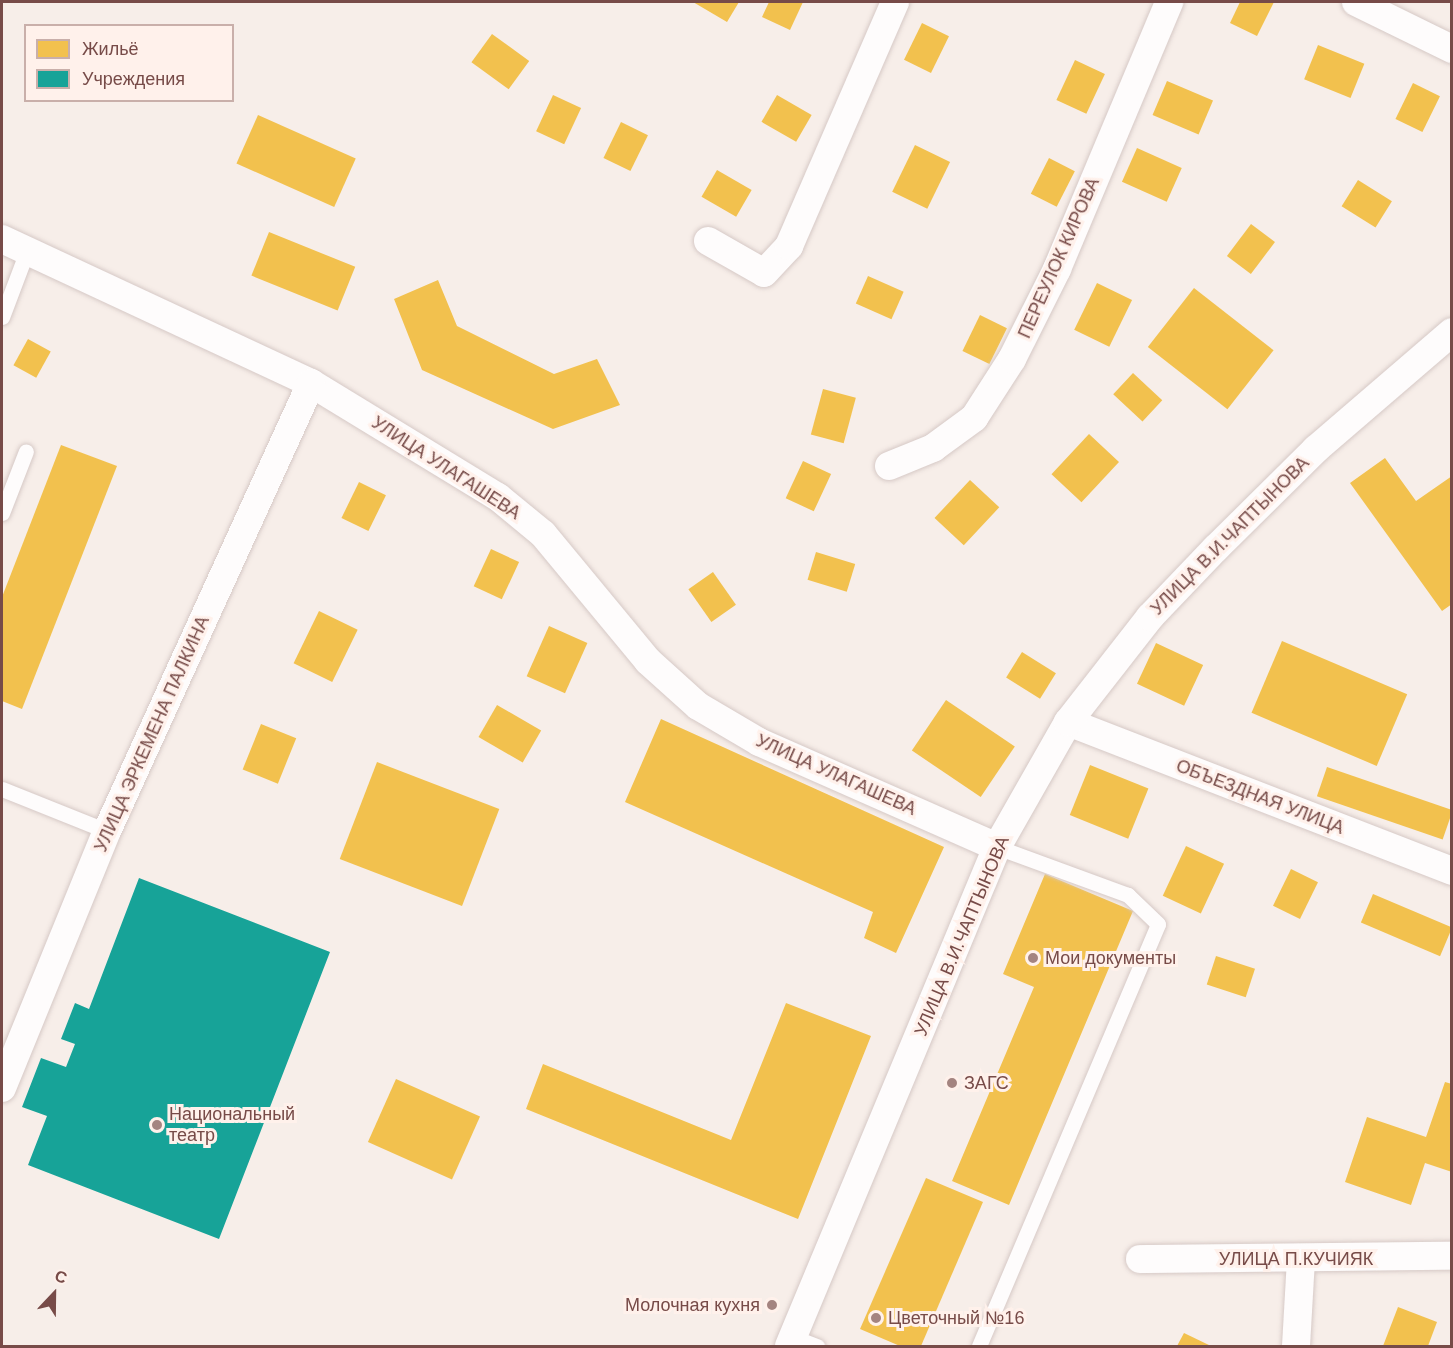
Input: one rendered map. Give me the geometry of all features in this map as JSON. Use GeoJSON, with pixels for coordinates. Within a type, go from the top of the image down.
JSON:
{"type":"FeatureCollection","features":[{"type":"Feature","properties":{"kind":"street"},"geometry":{"type":"LineString","coordinates":[[708,241],[764,273],[789,246],[895,2]]}},
{"type":"Feature","properties":{"kind":"street","name":"ПЕРЕУЛОК КИРОВА"},"geometry":{"type":"LineString","coordinates":[[889,465],[933,448],[974,418],[1012,360],[1057,269],[1168,2]]}},
{"type":"Feature","properties":{"kind":"street"},"geometry":{"type":"LineString","coordinates":[[1356,2],[1452,49]]}},
{"type":"Feature","properties":{"kind":"street","name":"УЛИЦА УЛАГАШЕВА"},"geometry":{"type":"LineString","coordinates":[[2,239],[311,383],[498,497],[543,534],[648,661],[698,706],[759,742],[997,847]]}},
{"type":"Feature","properties":{"kind":"street","name":"УЛИЦА В.И.ЧАПТЫНОВА"},"geometry":{"type":"LineString","coordinates":[[800,1343],[997,847],[1068,722],[1150,617],[1216,548],[1316,449],[1446,338]]}},
{"type":"Feature","properties":{"kind":"street","name":"УЛИЦА ЭРКЕМЕНА ПАЛКИНА"},"geometry":{"type":"LineString","coordinates":[[2,1088],[107,831],[311,383]]}},
{"type":"Feature","properties":{"kind":"street","name":"ОБЪЕЗДНАЯ УЛИЦА"},"geometry":{"type":"LineString","coordinates":[[1068,722],[1452,871]]}},
{"type":"Feature","properties":{"kind":"street","name":"УЛИЦА П.КУЧИЯК"},"geometry":{"type":"LineString","coordinates":[[1140,1259],[1452,1256]]}},
{"type":"Feature","properties":{"kind":"street"},"geometry":{"type":"LineString","coordinates":[[1296,1347],[1301,1258]]}},
{"type":"Feature","properties":{"kind":"lane"},"geometry":{"type":"LineString","coordinates":[[2,317],[27,251]]}},
{"type":"Feature","properties":{"kind":"lane"},"geometry":{"type":"LineString","coordinates":[[2,513],[26,451]]}},
{"type":"Feature","properties":{"kind":"lane"},"geometry":{"type":"LineString","coordinates":[[2,789],[107,831]]}},
{"type":"Feature","properties":{"kind":"lane"},"geometry":{"type":"LineString","coordinates":[[979,1347],[1158,924],[1128,895],[997,847]]}},
{"type":"Feature","properties":{"kind":"building: Жильё"},"geometry":{"type":"Polygon","coordinates":[[[693,2],[739,2],[727,22],[693,2]]]}},
{"type":"Feature","properties":{"kind":"building: Жильё"},"geometry":{"type":"Polygon","coordinates":[[[769,2],[803,2],[790,30],[762,17],[769,2]]]}},
{"type":"Feature","properties":{"kind":"building: Жильё"},"geometry":{"type":"Polygon","coordinates":[[[1240,2],[1274,2],[1257,36],[1230,23],[1240,2]]]}},
{"type":"Feature","properties":{"kind":"building: Жильё"},"geometry":{"type":"Polygon","coordinates":[[[922,23],[949,36],[931,73],[904,60],[922,23]]]}},
{"type":"Feature","properties":{"kind":"building: Жильё"},"geometry":{"type":"Polygon","coordinates":[[[492,34],[529,61],[509,89],[471,62],[492,34]]]}},
{"type":"Feature","properties":{"kind":"building: Жильё"},"geometry":{"type":"Polygon","coordinates":[[[1318,45],[1364,64],[1350,98],[1304,79],[1318,45]]]}},
{"type":"Feature","properties":{"kind":"building: Жильё"},"geometry":{"type":"Polygon","coordinates":[[[1075,60],[1105,74],[1086,114],[1056,100],[1075,60]]]}},
{"type":"Feature","properties":{"kind":"building: Жильё"},"geometry":{"type":"Polygon","coordinates":[[[1167,81],[1213,101],[1199,135],[1153,115],[1167,81]]]}},
{"type":"Feature","properties":{"kind":"building: Жильё"},"geometry":{"type":"Polygon","coordinates":[[[1413,83],[1440,96],[1422,132],[1395,119],[1413,83]]]}},
{"type":"Feature","properties":{"kind":"building: Жильё"},"geometry":{"type":"Polygon","coordinates":[[[553,95],[581,108],[564,144],[536,131],[553,95]]]}},
{"type":"Feature","properties":{"kind":"building: Жильё"},"geometry":{"type":"Polygon","coordinates":[[[777,95],[812,115],[796,142],[762,122],[777,95]]]}},
{"type":"Feature","properties":{"kind":"building: Жильё"},"geometry":{"type":"Polygon","coordinates":[[[258,115],[356,159],[334,207],[236,163],[258,115]]]}},
{"type":"Feature","properties":{"kind":"building: Жильё"},"geometry":{"type":"Polygon","coordinates":[[[621,122],[648,135],[630,171],[603,158],[621,122]]]}},
{"type":"Feature","properties":{"kind":"building: Жильё"},"geometry":{"type":"Polygon","coordinates":[[[915,145],[950,162],[927,209],[892,192],[915,145]]]}},
{"type":"Feature","properties":{"kind":"building: Жильё"},"geometry":{"type":"Polygon","coordinates":[[[1137,148],[1182,168],[1167,202],[1122,182],[1137,148]]]}},
{"type":"Feature","properties":{"kind":"building: Жильё"},"geometry":{"type":"Polygon","coordinates":[[[1049,158],[1075,171],[1057,207],[1031,194],[1049,158]]]}},
{"type":"Feature","properties":{"kind":"building: Жильё"},"geometry":{"type":"Polygon","coordinates":[[[717,170],[752,190],[736,217],[702,197],[717,170]]]}},
{"type":"Feature","properties":{"kind":"building: Жильё"},"geometry":{"type":"Polygon","coordinates":[[[1358,180],[1392,201],[1375,227],[1342,206],[1358,180]]]}},
{"type":"Feature","properties":{"kind":"building: Жильё"},"geometry":{"type":"Polygon","coordinates":[[[1251,224],[1275,242],[1251,274],[1227,256],[1251,224]]]}},
{"type":"Feature","properties":{"kind":"building: Жильё"},"geometry":{"type":"Polygon","coordinates":[[[269,232],[355,267],[338,310],[251,276],[269,232]]]}},
{"type":"Feature","properties":{"kind":"building: Жильё"},"geometry":{"type":"Polygon","coordinates":[[[868,276],[904,292],[891,319],[856,303],[868,276]]]}},
{"type":"Feature","properties":{"kind":"building: Жильё"},"geometry":{"type":"Polygon","coordinates":[[[438,280],[457,326],[554,374],[597,359],[620,405],[553,429],[422,370],[394,299],[438,280]]]}},
{"type":"Feature","properties":{"kind":"building: Жильё"},"geometry":{"type":"Polygon","coordinates":[[[1097,283],[1132,300],[1109,347],[1074,330],[1097,283]]]}},
{"type":"Feature","properties":{"kind":"building: Жильё"},"geometry":{"type":"Polygon","coordinates":[[[1194,288],[1274,350],[1227,409],[1148,347],[1194,288]]]}},
{"type":"Feature","properties":{"kind":"building: Жильё"},"geometry":{"type":"Polygon","coordinates":[[[980,315],[1007,328],[989,364],[962,351],[980,315]]]}},
{"type":"Feature","properties":{"kind":"building: Жильё"},"geometry":{"type":"Polygon","coordinates":[[[28,339],[51,352],[36,378],[13,365],[28,339]]]}},
{"type":"Feature","properties":{"kind":"building: Жильё"},"geometry":{"type":"Polygon","coordinates":[[[1133,373],[1162,400],[1142,421],[1113,394],[1133,373]]]}},
{"type":"Feature","properties":{"kind":"building: Жильё"},"geometry":{"type":"Polygon","coordinates":[[[823,389],[856,398],[844,443],[811,434],[823,389]]]}},
{"type":"Feature","properties":{"kind":"building: Жильё"},"geometry":{"type":"Polygon","coordinates":[[[1089,434],[1119,462],[1081,502],[1051,474],[1089,434]]]}},
{"type":"Feature","properties":{"kind":"building: Жильё"},"geometry":{"type":"Polygon","coordinates":[[[61,445],[117,466],[22,709],[2,701],[2,597],[61,445]]]}},
{"type":"Feature","properties":{"kind":"building: Жильё"},"geometry":{"type":"Polygon","coordinates":[[[1385,458],[1416,501],[1452,476],[1452,604],[1442,611],[1350,483],[1385,458]]]}},
{"type":"Feature","properties":{"kind":"building: Жильё"},"geometry":{"type":"Polygon","coordinates":[[[803,461],[831,474],[814,511],[786,498],[803,461]]]}},
{"type":"Feature","properties":{"kind":"building: Жильё"},"geometry":{"type":"Polygon","coordinates":[[[970,480],[999,507],[964,545],[935,518],[970,480]]]}},
{"type":"Feature","properties":{"kind":"building: Жильё"},"geometry":{"type":"Polygon","coordinates":[[[359,482],[386,495],[368,531],[341,518],[359,482]]]}},
{"type":"Feature","properties":{"kind":"building: Жильё"},"geometry":{"type":"Polygon","coordinates":[[[491,549],[519,562],[502,599],[474,586],[491,549]]]}},
{"type":"Feature","properties":{"kind":"building: Жильё"},"geometry":{"type":"Polygon","coordinates":[[[816,552],[855,564],[847,592],[808,580],[816,552]]]}},
{"type":"Feature","properties":{"kind":"building: Жильё"},"geometry":{"type":"Polygon","coordinates":[[[713,572],[736,605],[711,622],[688,589],[713,572]]]}},
{"type":"Feature","properties":{"kind":"building: Жильё"},"geometry":{"type":"Polygon","coordinates":[[[319,611],[358,630],[332,682],[294,663],[319,611]]]}},
{"type":"Feature","properties":{"kind":"building: Жильё"},"geometry":{"type":"Polygon","coordinates":[[[549,626],[587,643],[565,693],[527,676],[549,626]]]}},
{"type":"Feature","properties":{"kind":"building: Жильё"},"geometry":{"type":"Polygon","coordinates":[[[1282,641],[1407,694],[1377,766],[1252,713],[1282,641]]]}},
{"type":"Feature","properties":{"kind":"building: Жильё"},"geometry":{"type":"Polygon","coordinates":[[[1156,643],[1203,665],[1184,706],[1137,684],[1156,643]]]}},
{"type":"Feature","properties":{"kind":"building: Жильё"},"geometry":{"type":"Polygon","coordinates":[[[1022,652],[1056,673],[1040,699],[1006,677],[1022,652]]]}},
{"type":"Feature","properties":{"kind":"building: Жильё"},"geometry":{"type":"Polygon","coordinates":[[[946,700],[1015,746],[981,797],[912,751],[946,700]]]}},
{"type":"Feature","properties":{"kind":"building: Жильё"},"geometry":{"type":"Polygon","coordinates":[[[497,705],[541,730],[523,763],[478,737],[497,705]]]}},
{"type":"Feature","properties":{"kind":"building: Жильё"},"geometry":{"type":"Polygon","coordinates":[[[661,719],[944,847],[896,953],[864,938],[873,912],[625,802],[661,719]]]}},
{"type":"Feature","properties":{"kind":"building: Жильё"},"geometry":{"type":"Polygon","coordinates":[[[261,724],[296,738],[278,784],[243,769],[261,724]]]}},
{"type":"Feature","properties":{"kind":"building: Жильё"},"geometry":{"type":"Polygon","coordinates":[[[377,762],[499,809],[462,906],[340,859],[377,762]]]}},
{"type":"Feature","properties":{"kind":"building: Жильё"},"geometry":{"type":"Polygon","coordinates":[[[1090,765],[1148,789],[1128,839],[1070,815],[1090,765]]]}},
{"type":"Feature","properties":{"kind":"building: Жильё"},"geometry":{"type":"Polygon","coordinates":[[[1327,767],[1452,810],[1443,840],[1317,796],[1327,767]]]}},
{"type":"Feature","properties":{"kind":"building: Жильё"},"geometry":{"type":"Polygon","coordinates":[[[1186,846],[1224,864],[1201,914],[1163,896],[1186,846]]]}},
{"type":"Feature","properties":{"kind":"building: Жильё"},"geometry":{"type":"Polygon","coordinates":[[[1291,869],[1318,882],[1300,919],[1273,906],[1291,869]]]}},
{"type":"Feature","properties":{"kind":"building: Жильё"},"geometry":{"type":"Polygon","coordinates":[[[1045,874],[1133,911],[1009,1205],[952,1181],[1034,987],[1003,974],[1045,874]]]}},
{"type":"Feature","properties":{"kind":"building: Жильё"},"geometry":{"type":"Polygon","coordinates":[[[1373,894],[1452,928],[1440,956],[1361,923],[1373,894]]]}},
{"type":"Feature","properties":{"kind":"building: Жильё"},"geometry":{"type":"Polygon","coordinates":[[[1216,956],[1255,969],[1246,997],[1207,985],[1216,956]]]}},
{"type":"Feature","properties":{"kind":"building: Жильё"},"geometry":{"type":"Polygon","coordinates":[[[786,1003],[871,1036],[798,1219],[526,1109],[543,1064],[731,1140],[786,1003]]]}},
{"type":"Feature","properties":{"kind":"building: Жильё"},"geometry":{"type":"Polygon","coordinates":[[[396,1079],[480,1116],[452,1179],[368,1142],[396,1079]]]}},
{"type":"Feature","properties":{"kind":"building: Жильё"},"geometry":{"type":"Polygon","coordinates":[[[1445,1082],[1452,1084],[1452,1172],[1425,1163],[1411,1205],[1345,1182],[1367,1117],[1426,1137],[1445,1082]]]}},
{"type":"Feature","properties":{"kind":"building: Жильё"},"geometry":{"type":"Polygon","coordinates":[[[926,1178],[983,1202],[921,1346],[900,1346],[860,1329],[926,1178]]]}},
{"type":"Feature","properties":{"kind":"building: Жильё"},"geometry":{"type":"Polygon","coordinates":[[[1398,1307],[1437,1322],[1428,1346],[1383,1346],[1398,1307]]]}},
{"type":"Feature","properties":{"kind":"building: Жильё"},"geometry":{"type":"Polygon","coordinates":[[[1184,1333],[1211,1346],[1177,1346],[1184,1333]]]}},
{"type":"Feature","properties":{"kind":"building: Учреждения"},"geometry":{"type":"Polygon","coordinates":[[[139,878],[330,952],[219,1239],[28,1165],[47,1116],[22,1107],[41,1058],[66,1067],[75,1044],[61,1039],[75,1003],[89,1009],[139,878]]]}},
{"type":"Feature","properties":{"kind":"place","name":"Мои документы"},"geometry":{"type":"Point","coordinates":[1033,958]}},
{"type":"Feature","properties":{"kind":"place","name":"ЗАГС"},"geometry":{"type":"Point","coordinates":[952,1083]}},
{"type":"Feature","properties":{"kind":"place","name":"Национальный театр"},"geometry":{"type":"Point","coordinates":[157,1125]}},
{"type":"Feature","properties":{"kind":"place","name":"Молочная кухня"},"geometry":{"type":"Point","coordinates":[772,1305]}},
{"type":"Feature","properties":{"kind":"place","name":"Цветочный №16"},"geometry":{"type":"Point","coordinates":[876,1318]}}]}
